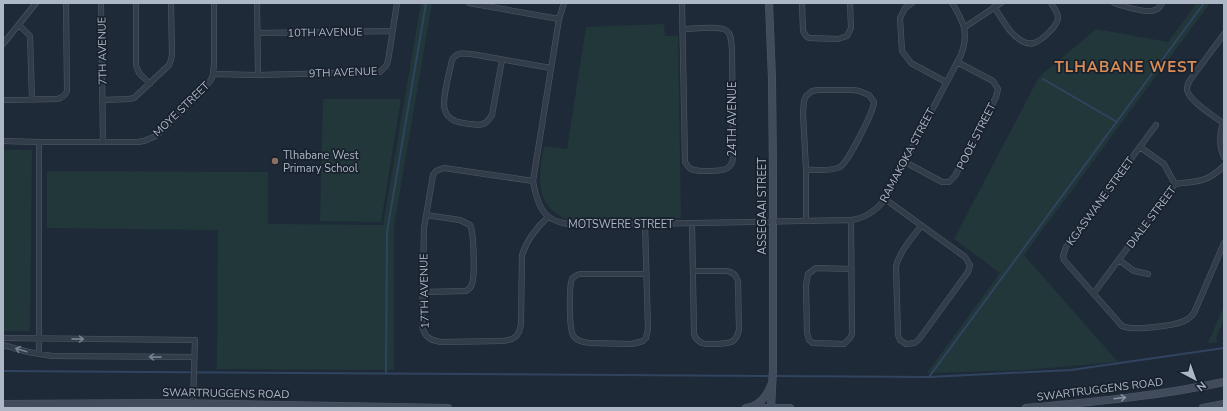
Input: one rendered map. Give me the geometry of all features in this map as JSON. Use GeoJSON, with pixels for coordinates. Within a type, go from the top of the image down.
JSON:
{"type":"FeatureCollection","features":[{"type":"Feature","properties":{"kind":"main road","name":"ASSEGAAI STREET"},"geometry":{"type":"LineString","coordinates":[[769,3],[772,87],[773,222],[771,408]]}},
{"type":"Feature","properties":{"kind":"main road"},"geometry":{"type":"LineString","coordinates":[[746,408],[758,404],[769,389],[772,381]]}},
{"type":"Feature","properties":{"kind":"main road","name":"SWARTRUGGENS ROAD"},"geometry":{"type":"LineString","coordinates":[[1026,408],[1127,398],[1224,382]]}},
{"type":"Feature","properties":{"kind":"main road","name":"SWARTRUGGENS ROAD"},"geometry":{"type":"LineString","coordinates":[[3,404],[130,402],[193,406],[448,408]]}},
{"type":"Feature","properties":{"kind":"main road"},"geometry":{"type":"LineString","coordinates":[[1202,408],[1224,404]]}},
{"type":"Feature","properties":{"kind":"main road"},"geometry":{"type":"LineString","coordinates":[[757,408],[790,408]]}},
{"type":"Feature","properties":{"kind":"street"},"geometry":{"type":"LineString","coordinates":[[3,44],[36,3]]}},
{"type":"Feature","properties":{"kind":"street"},"geometry":{"type":"LineString","coordinates":[[3,100],[60,99],[66,94],[66,3]]}},
{"type":"Feature","properties":{"kind":"street","name":"7TH AVENUE"},"geometry":{"type":"LineString","coordinates":[[101,3],[103,142]]}},
{"type":"Feature","properties":{"kind":"street"},"geometry":{"type":"LineString","coordinates":[[136,3],[136,65],[139,73],[150,84]]}},
{"type":"Feature","properties":{"kind":"street","name":"7TH AVENUE"},"geometry":{"type":"LineString","coordinates":[[102,100],[134,98],[168,65],[171,60],[171,3]]}},
{"type":"Feature","properties":{"kind":"street","name":"MOYE STREET"},"geometry":{"type":"LineString","coordinates":[[3,141],[137,142],[156,136],[209,84],[213,74],[214,3]]}},
{"type":"Feature","properties":{"kind":"street"},"geometry":{"type":"LineString","coordinates":[[257,3],[258,75]]}},
{"type":"Feature","properties":{"kind":"street","name":"9TH AVENUE"},"geometry":{"type":"LineString","coordinates":[[213,74],[258,75],[380,72],[386,66],[397,3]]}},
{"type":"Feature","properties":{"kind":"street"},"geometry":{"type":"LineString","coordinates":[[469,3],[559,19]]}},
{"type":"Feature","properties":{"kind":"street"},"geometry":{"type":"LineString","coordinates":[[548,217],[538,204],[533,181],[559,19],[564,3]]}},
{"type":"Feature","properties":{"kind":"street","name":"24TH AVENUE"},"geometry":{"type":"LineString","coordinates":[[682,3],[685,162],[693,169],[724,170],[731,164],[733,156],[732,49],[730,35],[728,31],[722,28],[683,29]]}},
{"type":"Feature","properties":{"kind":"street"},"geometry":{"type":"LineString","coordinates":[[802,3],[802,27],[804,34],[809,38],[838,39],[848,36],[851,28],[850,3]]}},
{"type":"Feature","properties":{"kind":"street"},"geometry":{"type":"LineString","coordinates":[[912,3],[905,8],[900,18],[902,51],[911,62],[946,82]]}},
{"type":"Feature","properties":{"kind":"street","name":"RAMAKOKA STREET"},"geometry":{"type":"LineString","coordinates":[[773,222],[858,219],[870,214],[885,199],[964,47],[965,27],[963,20],[952,3]]}},
{"type":"Feature","properties":{"kind":"street"},"geometry":{"type":"LineString","coordinates":[[965,27],[1001,3]]}},
{"type":"Feature","properties":{"kind":"street"},"geometry":{"type":"LineString","coordinates":[[994,7],[1015,36],[1022,41],[1033,43],[1038,41],[1056,24],[1058,15],[1051,3]]}},
{"type":"Feature","properties":{"kind":"street"},"geometry":{"type":"LineString","coordinates":[[1114,3],[1151,11],[1159,8],[1162,3]]}},
{"type":"Feature","properties":{"kind":"street"},"geometry":{"type":"LineString","coordinates":[[19,25],[30,36],[32,99]]}},
{"type":"Feature","properties":{"kind":"street","name":"10TH AVENUE"},"geometry":{"type":"LineString","coordinates":[[258,33],[392,31]]}},
{"type":"Feature","properties":{"kind":"street"},"geometry":{"type":"LineString","coordinates":[[1224,34],[1187,85],[1187,90],[1194,101],[1224,122],[1220,140],[1224,157]]}},
{"type":"Feature","properties":{"kind":"street"},"geometry":{"type":"LineString","coordinates":[[502,60],[492,115],[488,121],[484,124],[478,125],[455,121],[450,118],[444,109],[444,100],[452,60],[459,54],[464,53],[551,68]]}},
{"type":"Feature","properties":{"kind":"street","name":"POOE STREET"},"geometry":{"type":"LineString","coordinates":[[905,162],[942,182],[952,180],[958,171],[996,97],[998,89],[993,81],[957,62]]}},
{"type":"Feature","properties":{"kind":"street"},"geometry":{"type":"LineString","coordinates":[[806,170],[835,169],[843,164],[850,154],[872,110],[874,102],[869,95],[853,90],[827,89],[808,93],[804,101],[803,113],[806,170],[806,221]]}},
{"type":"Feature","properties":{"kind":"street","name":"KGASWANE STREET"},"geometry":{"type":"LineString","coordinates":[[1156,124],[1069,243],[1064,252],[1064,260],[1122,326],[1137,329],[1185,321],[1190,318],[1194,313],[1224,243]]}},
{"type":"Feature","properties":{"kind":"street"},"geometry":{"type":"LineString","coordinates":[[39,142],[39,354]]}},
{"type":"Feature","properties":{"kind":"street"},"geometry":{"type":"LineString","coordinates":[[1140,147],[1164,164],[1175,184]]}},
{"type":"Feature","properties":{"kind":"street","name":"DIALE STREET"},"geometry":{"type":"LineString","coordinates":[[1094,293],[1175,184],[1204,180],[1215,174],[1224,166]]}},
{"type":"Feature","properties":{"kind":"street","name":"17TH AVENUE"},"geometry":{"type":"LineString","coordinates":[[533,181],[444,168],[439,169],[433,174],[424,228],[424,292],[422,326],[429,339],[440,342],[502,341],[510,340],[516,337],[519,333],[521,324],[522,255],[525,244],[530,236],[548,217]]}},
{"type":"Feature","properties":{"kind":"street"},"geometry":{"type":"LineString","coordinates":[[885,199],[967,260],[969,263],[969,269],[920,338],[915,343],[906,344],[900,340],[898,335],[896,266],[898,258],[921,226]]}},
{"type":"Feature","properties":{"kind":"street"},"geometry":{"type":"LineString","coordinates":[[424,292],[466,291],[470,288],[473,279],[473,234],[470,225],[460,220],[426,215]]}},
{"type":"Feature","properties":{"kind":"street","name":"MOTSWERE STREET"},"geometry":{"type":"LineString","coordinates":[[548,217],[569,225],[773,222]]}},
{"type":"Feature","properties":{"kind":"street"},"geometry":{"type":"LineString","coordinates":[[851,220],[852,334],[844,344],[816,344],[811,341],[807,333],[806,285],[808,274],[816,268],[851,269]]}},
{"type":"Feature","properties":{"kind":"street"},"geometry":{"type":"LineString","coordinates":[[645,224],[648,329],[646,338],[643,341],[632,344],[589,343],[578,340],[573,335],[570,318],[570,284],[575,276],[580,274],[646,274]]}},
{"type":"Feature","properties":{"kind":"street"},"geometry":{"type":"LineString","coordinates":[[692,224],[693,330],[695,338],[706,344],[730,342],[736,337],[739,330],[738,281],[736,277],[731,272],[727,271],[693,271]]}},
{"type":"Feature","properties":{"kind":"street"},"geometry":{"type":"LineString","coordinates":[[1119,260],[1134,271],[1148,274]]}},
{"type":"Feature","properties":{"kind":"street"},"geometry":{"type":"LineString","coordinates":[[3,338],[195,340],[193,406]]}},
{"type":"Feature","properties":{"kind":"street"},"geometry":{"type":"LineString","coordinates":[[3,344],[28,352],[52,356],[194,357]]}},
{"type":"Feature","properties":{"kind":"green space"},"geometry":{"type":"Polygon","coordinates":[[[421,3],[432,3],[394,226],[394,370],[217,369],[218,230],[47,228],[47,171],[268,172],[268,224],[383,225],[421,3]]]}},
{"type":"Feature","properties":{"kind":"green space"},"geometry":{"type":"Polygon","coordinates":[[[1197,3],[1210,3],[1024,255],[1118,362],[1026,370],[927,373],[1000,273],[954,239],[1039,77],[1096,29],[1168,42],[1197,3]]]}},
{"type":"Feature","properties":{"kind":"green space"},"geometry":{"type":"Polygon","coordinates":[[[664,24],[665,36],[678,36],[681,218],[571,221],[562,217],[549,207],[544,200],[540,183],[541,164],[544,146],[567,149],[586,27],[664,24]]]}},
{"type":"Feature","properties":{"kind":"green space"},"geometry":{"type":"Polygon","coordinates":[[[323,99],[401,99],[381,222],[320,221],[323,99]]]}},
{"type":"Feature","properties":{"kind":"green space"},"geometry":{"type":"Polygon","coordinates":[[[3,150],[32,150],[30,331],[3,331],[3,150]]]}},
{"type":"Feature","properties":{"kind":"green space"},"geometry":{"type":"Polygon","coordinates":[[[1224,306],[1224,319],[1216,338],[1218,342],[1208,343],[1224,306]]]}},
{"type":"Feature","properties":{"kind":"waterway"},"geometry":{"type":"LineString","coordinates":[[386,373],[387,232],[426,3]]}},
{"type":"Feature","properties":{"kind":"waterway"},"geometry":{"type":"LineString","coordinates":[[929,377],[1204,3]]}},
{"type":"Feature","properties":{"kind":"waterway"},"geometry":{"type":"LineString","coordinates":[[1043,79],[1117,122]]}},
{"type":"Feature","properties":{"kind":"waterway"},"geometry":{"type":"LineString","coordinates":[[775,376],[929,377],[1071,370],[1224,348]]}},
{"type":"Feature","properties":{"kind":"waterway"},"geometry":{"type":"LineString","coordinates":[[3,371],[771,376]]}},
{"type":"Feature","properties":{"kind":"place","name":"Tlhabane West Primary School"},"geometry":{"type":"Point","coordinates":[275,161]}},
{"type":"Feature","properties":{"kind":"district","name":"TLHABANE WEST"},"geometry":{"type":"Point","coordinates":[1126,67]}}]}
